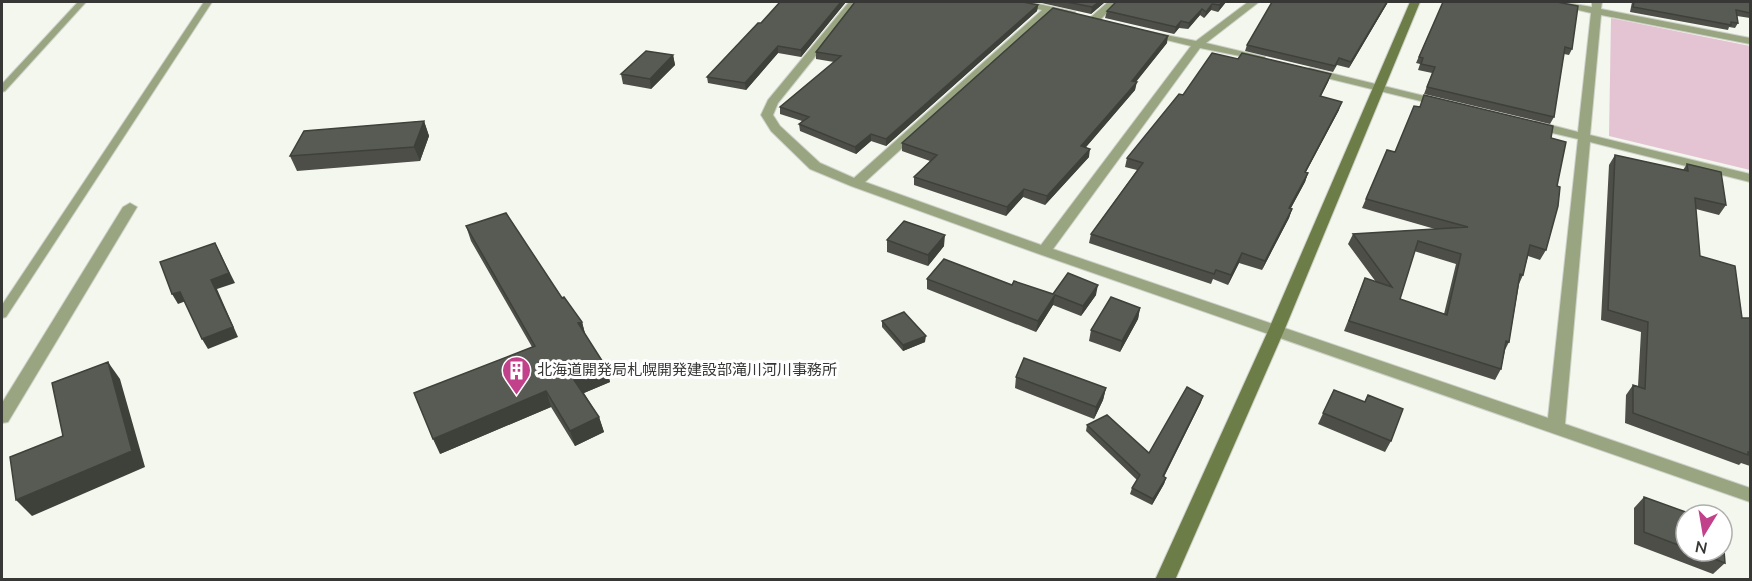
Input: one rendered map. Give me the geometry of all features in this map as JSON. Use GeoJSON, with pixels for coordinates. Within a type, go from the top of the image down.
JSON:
{"type":"FeatureCollection","features":[{"type":"Feature","properties":{"kind":"street"},"geometry":{"type":"LineString","coordinates":[[854,2],[772,102],[767,115],[775,128],[815,166],[1044,251],[1750,495]]}},
{"type":"Feature","properties":{"kind":"street"},"geometry":{"type":"LineString","coordinates":[[1019,2],[1101,21],[1113,2]]}},
{"type":"Feature","properties":{"kind":"street"},"geometry":{"type":"LineString","coordinates":[[1044,251],[1198,44],[1254,2]]}},
{"type":"Feature","properties":{"kind":"street"},"geometry":{"type":"LineString","coordinates":[[1165,579],[1276,331],[1415,2]]}},
{"type":"Feature","properties":{"kind":"street"},"geometry":{"type":"LineString","coordinates":[[1549,2],[1597,6],[1750,41]]}},
{"type":"Feature","properties":{"kind":"street"},"geometry":{"type":"LineString","coordinates":[[1556,428],[1597,6]]}},
{"type":"Feature","properties":{"kind":"street"},"geometry":{"type":"LineString","coordinates":[[856,183],[1048,9]]}},
{"type":"Feature","properties":{"kind":"street"},"geometry":{"type":"LineString","coordinates":[[1141,30],[1277,63]]}},
{"type":"Feature","properties":{"kind":"street"},"geometry":{"type":"LineString","coordinates":[[1300,69],[1458,107]]}},
{"type":"Feature","properties":{"kind":"street"},"geometry":{"type":"LineString","coordinates":[[1527,123],[1750,178]]}},
{"type":"Feature","properties":{"kind":"street"},"geometry":{"type":"LineString","coordinates":[[2,417],[130,207]]}},
{"type":"Feature","properties":{"kind":"lane"},"geometry":{"type":"LineString","coordinates":[[2,89],[82,2]]}},
{"type":"Feature","properties":{"kind":"lane"},"geometry":{"type":"LineString","coordinates":[[2,314],[208,2]]}},
{"type":"Feature","properties":{"kind":"lane"},"geometry":{"type":"LineString","coordinates":[[202,13],[215,2]]}},
{"type":"Feature","properties":{"kind":"shaded area"},"geometry":{"type":"Polygon","coordinates":[[[1611,18],[1750,46],[1750,170],[1609,136],[1611,18]]]}},
{"type":"Feature","properties":{"kind":"building"},"geometry":{"type":"Polygon","coordinates":[[[780,2],[841,2],[801,50],[778,46],[745,83],[707,77],[758,23],[761,23],[780,2]]]}},
{"type":"Feature","properties":{"kind":"building"},"geometry":{"type":"Polygon","coordinates":[[[855,2],[1023,2],[1038,5],[886,139],[871,134],[855,147],[799,124],[809,117],[780,107],[841,56],[816,52],[855,2]]]}},
{"type":"Feature","properties":{"kind":"building"},"geometry":{"type":"Polygon","coordinates":[[[1067,2],[1099,2],[1092,7],[1067,2]]]}},
{"type":"Feature","properties":{"kind":"building"},"geometry":{"type":"Polygon","coordinates":[[[1116,2],[1222,2],[1220,5],[1212,4],[1206,12],[1202,9],[1189,23],[1181,21],[1176,27],[1107,11],[1116,2]]]}},
{"type":"Feature","properties":{"kind":"building"},"geometry":{"type":"Polygon","coordinates":[[[1272,2],[1387,2],[1351,62],[1339,58],[1335,66],[1247,45],[1272,2]]]}},
{"type":"Feature","properties":{"kind":"building"},"geometry":{"type":"Polygon","coordinates":[[[1443,2],[1557,2],[1578,6],[1572,49],[1565,47],[1554,117],[1427,87],[1435,67],[1421,64],[1423,58],[1419,57],[1443,2]]]}},
{"type":"Feature","properties":{"kind":"building"},"geometry":{"type":"Polygon","coordinates":[[[1634,2],[1750,2],[1750,13],[1736,10],[1738,23],[1731,22],[1731,25],[1633,7],[1634,2]]]}},
{"type":"Feature","properties":{"kind":"building"},"geometry":{"type":"Polygon","coordinates":[[[1053,8],[1168,36],[1132,81],[1137,82],[1081,146],[1090,149],[1047,196],[1024,189],[1007,207],[914,177],[937,155],[902,143],[1053,8]]]}},
{"type":"Feature","properties":{"kind":"building"},"geometry":{"type":"Polygon","coordinates":[[[646,51],[673,55],[650,79],[621,74],[646,51]]]}},
{"type":"Feature","properties":{"kind":"building"},"geometry":{"type":"Polygon","coordinates":[[[1212,53],[1238,59],[1242,53],[1331,74],[1320,96],[1342,102],[1305,172],[1308,173],[1289,208],[1292,209],[1265,261],[1242,253],[1231,275],[1216,270],[1214,274],[1091,234],[1143,163],[1127,158],[1179,94],[1183,95],[1212,53]]]}},
{"type":"Feature","properties":{"kind":"building"},"geometry":{"type":"Polygon","coordinates":[[[1424,95],[1553,126],[1551,138],[1566,142],[1557,186],[1560,187],[1558,206],[1546,250],[1530,245],[1523,275],[1520,274],[1509,342],[1506,341],[1501,369],[1349,321],[1365,278],[1392,287],[1353,234],[1468,227],[1366,199],[1387,150],[1395,152],[1414,106],[1420,107],[1424,95]],[[1418,241],[1400,299],[1447,315],[1461,254],[1418,241]]]}},
{"type":"Feature","properties":{"kind":"building"},"geometry":{"type":"Polygon","coordinates":[[[424,121],[414,147],[290,156],[304,131],[424,121]]]}},
{"type":"Feature","properties":{"kind":"building"},"geometry":{"type":"Polygon","coordinates":[[[1615,155],[1688,171],[1687,164],[1721,172],[1726,205],[1695,198],[1700,256],[1735,266],[1742,318],[1750,318],[1750,452],[1748,455],[1633,413],[1633,385],[1645,389],[1648,322],[1608,310],[1615,155]]]}},
{"type":"Feature","properties":{"kind":"building"},"geometry":{"type":"Polygon","coordinates":[[[506,213],[562,298],[564,297],[582,322],[578,323],[606,367],[574,380],[599,417],[570,431],[546,391],[433,439],[414,393],[535,346],[466,226],[506,213]]]}},
{"type":"Feature","properties":{"kind":"building"},"geometry":{"type":"Polygon","coordinates":[[[904,221],[945,235],[928,255],[887,240],[904,221]]]}},
{"type":"Feature","properties":{"kind":"building"},"geometry":{"type":"Polygon","coordinates":[[[215,243],[229,273],[211,280],[233,327],[202,339],[180,292],[172,294],[160,262],[215,243]]]}},
{"type":"Feature","properties":{"kind":"building"},"geometry":{"type":"Polygon","coordinates":[[[944,259],[1012,285],[1014,281],[1053,294],[1068,273],[1098,285],[1083,306],[1055,295],[1038,321],[927,279],[944,259]]]}},
{"type":"Feature","properties":{"kind":"building"},"geometry":{"type":"Polygon","coordinates":[[[1111,297],[1140,308],[1122,341],[1091,330],[1111,297]]]}},
{"type":"Feature","properties":{"kind":"building"},"geometry":{"type":"Polygon","coordinates":[[[904,312],[926,336],[903,345],[882,321],[904,312]]]}},
{"type":"Feature","properties":{"kind":"building"},"geometry":{"type":"Polygon","coordinates":[[[1024,358],[1106,388],[1096,407],[1016,377],[1024,358]]]}},
{"type":"Feature","properties":{"kind":"building"},"geometry":{"type":"Polygon","coordinates":[[[108,362],[132,451],[16,500],[10,457],[63,436],[52,383],[108,362]]]}},
{"type":"Feature","properties":{"kind":"building"},"geometry":{"type":"Polygon","coordinates":[[[1187,387],[1203,396],[1163,476],[1166,478],[1153,499],[1132,488],[1140,475],[1087,425],[1107,415],[1149,453],[1187,387]]]}},
{"type":"Feature","properties":{"kind":"building"},"geometry":{"type":"Polygon","coordinates":[[[1334,390],[1365,402],[1368,395],[1403,409],[1391,441],[1323,413],[1334,390]]]}},
{"type":"Feature","properties":{"kind":"building"},"geometry":{"type":"Polygon","coordinates":[[[1644,497],[1674,508],[1674,543],[1644,532],[1644,497]]]}},
{"type":"Feature","properties":{"kind":"place","name":"北海道開発局札幌開発建設部滝川河川事務所"},"geometry":{"type":"Point","coordinates":[516,396]}}]}
